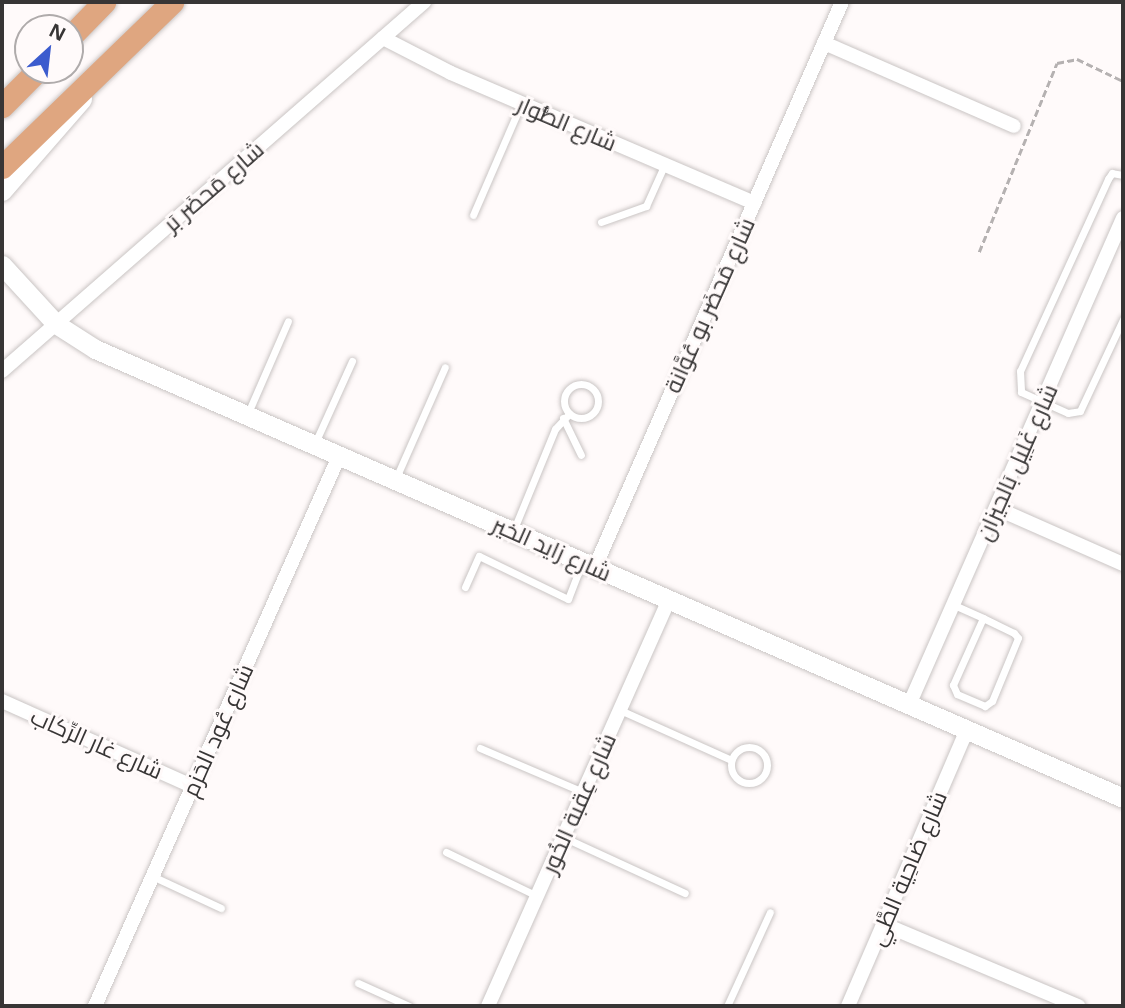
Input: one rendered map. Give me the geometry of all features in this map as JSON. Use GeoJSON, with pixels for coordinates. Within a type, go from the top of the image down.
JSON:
{"type":"FeatureCollection","features":[{"type":"Feature","properties":{"kind":"main road"},"geometry":{"type":"LineString","coordinates":[[84,23],[104,2]]}},
{"type":"Feature","properties":{"kind":"main road"},"geometry":{"type":"LineString","coordinates":[[2,167],[172,2]]}},
{"type":"Feature","properties":{"kind":"main road"},"geometry":{"type":"LineString","coordinates":[[2,106],[24,84]]}},
{"type":"Feature","properties":{"kind":"street","name":"شارع مَحضَر بَر"},"geometry":{"type":"LineString","coordinates":[[2,371],[424,2]]}},
{"type":"Feature","properties":{"kind":"street","name":"شارع مَحضَر بو عُوَّانة"},"geometry":{"type":"LineString","coordinates":[[589,564],[754,203],[842,2]]}},
{"type":"Feature","properties":{"kind":"street","name":"شارع الطُّوار"},"geometry":{"type":"LineString","coordinates":[[383,38],[521,104],[754,203]]}},
{"type":"Feature","properties":{"kind":"street"},"geometry":{"type":"LineString","coordinates":[[824,43],[1014,126]]}},
{"type":"Feature","properties":{"kind":"street"},"geometry":{"type":"LineString","coordinates":[[2,191],[66,121],[92,80]]}},
{"type":"Feature","properties":{"kind":"street","name":"شارع غَلِيل بَالجيزان"},"geometry":{"type":"LineString","coordinates":[[909,705],[1123,218]]}},
{"type":"Feature","properties":{"kind":"street","name":"شارع زايد الخير"},"geometry":{"type":"LineString","coordinates":[[2,265],[56,324],[95,348],[1123,798]]}},
{"type":"Feature","properties":{"kind":"street","name":"شارع عُود الحَزم"},"geometry":{"type":"LineString","coordinates":[[95,1006],[340,454]]}},
{"type":"Feature","properties":{"kind":"street"},"geometry":{"type":"LineString","coordinates":[[996,508],[1123,564]]}},
{"type":"Feature","properties":{"kind":"street","name":"شارع عِقبة الخُور"},"geometry":{"type":"LineString","coordinates":[[488,1006],[669,600]]}},
{"type":"Feature","properties":{"kind":"street","name":"شارع غار الرِّكاب"},"geometry":{"type":"LineString","coordinates":[[2,701],[192,786]]}},
{"type":"Feature","properties":{"kind":"street","name":"شارع ضاحِية الطَّي"},"geometry":{"type":"LineString","coordinates":[[848,1006],[967,730]]}},
{"type":"Feature","properties":{"kind":"street"},"geometry":{"type":"LineString","coordinates":[[883,924],[1078,1006]]}},
{"type":"Feature","properties":{"kind":"lane"},"geometry":{"type":"LineString","coordinates":[[473,215],[521,104]]}},
{"type":"Feature","properties":{"kind":"lane"},"geometry":{"type":"LineString","coordinates":[[601,222],[646,206],[664,166]]}},
{"type":"Feature","properties":{"kind":"lane"},"geometry":{"type":"LineString","coordinates":[[1123,175],[1112,173],[1108,179],[1020,372],[1021,392],[1042,404],[1068,413],[1085,406],[1123,318]]}},
{"type":"Feature","properties":{"kind":"lane"},"geometry":{"type":"LineString","coordinates":[[248,414],[288,321]]}},
{"type":"Feature","properties":{"kind":"lane"},"geometry":{"type":"LineString","coordinates":[[315,443],[352,361]]}},
{"type":"Feature","properties":{"kind":"lane"},"geometry":{"type":"LineString","coordinates":[[396,478],[445,367]]}},
{"type":"Feature","properties":{"kind":"lane"},"geometry":{"type":"LineString","coordinates":[[566,416],[589,417],[597,409],[594,389],[584,384],[565,393],[566,416],[581,456]]}},
{"type":"Feature","properties":{"kind":"lane"},"geometry":{"type":"LineString","coordinates":[[514,531],[566,416]]}},
{"type":"Feature","properties":{"kind":"lane"},"geometry":{"type":"LineString","coordinates":[[465,587],[479,556],[568,599],[589,564]]}},
{"type":"Feature","properties":{"kind":"lane"},"geometry":{"type":"LineString","coordinates":[[953,604],[983,618],[1014,634],[1018,641],[992,701],[985,706],[957,694],[953,685],[983,618]]}},
{"type":"Feature","properties":{"kind":"lane"},"geometry":{"type":"LineString","coordinates":[[620,710],[731,760],[739,780],[760,779],[766,770],[759,750],[737,751],[731,760]]}},
{"type":"Feature","properties":{"kind":"lane"},"geometry":{"type":"LineString","coordinates":[[480,748],[583,792]]}},
{"type":"Feature","properties":{"kind":"lane"},"geometry":{"type":"LineString","coordinates":[[563,837],[684,893]]}},
{"type":"Feature","properties":{"kind":"lane"},"geometry":{"type":"LineString","coordinates":[[446,852],[537,896]]}},
{"type":"Feature","properties":{"kind":"lane"},"geometry":{"type":"LineString","coordinates":[[152,876],[221,908]]}},
{"type":"Feature","properties":{"kind":"lane"},"geometry":{"type":"LineString","coordinates":[[727,1006],[770,912]]}},
{"type":"Feature","properties":{"kind":"lane"},"geometry":{"type":"LineString","coordinates":[[358,983],[409,1006]]}},
{"type":"Feature","properties":{"kind":"path"},"geometry":{"type":"LineString","coordinates":[[979,252],[1057,63],[1077,59],[1123,81]]}}]}
